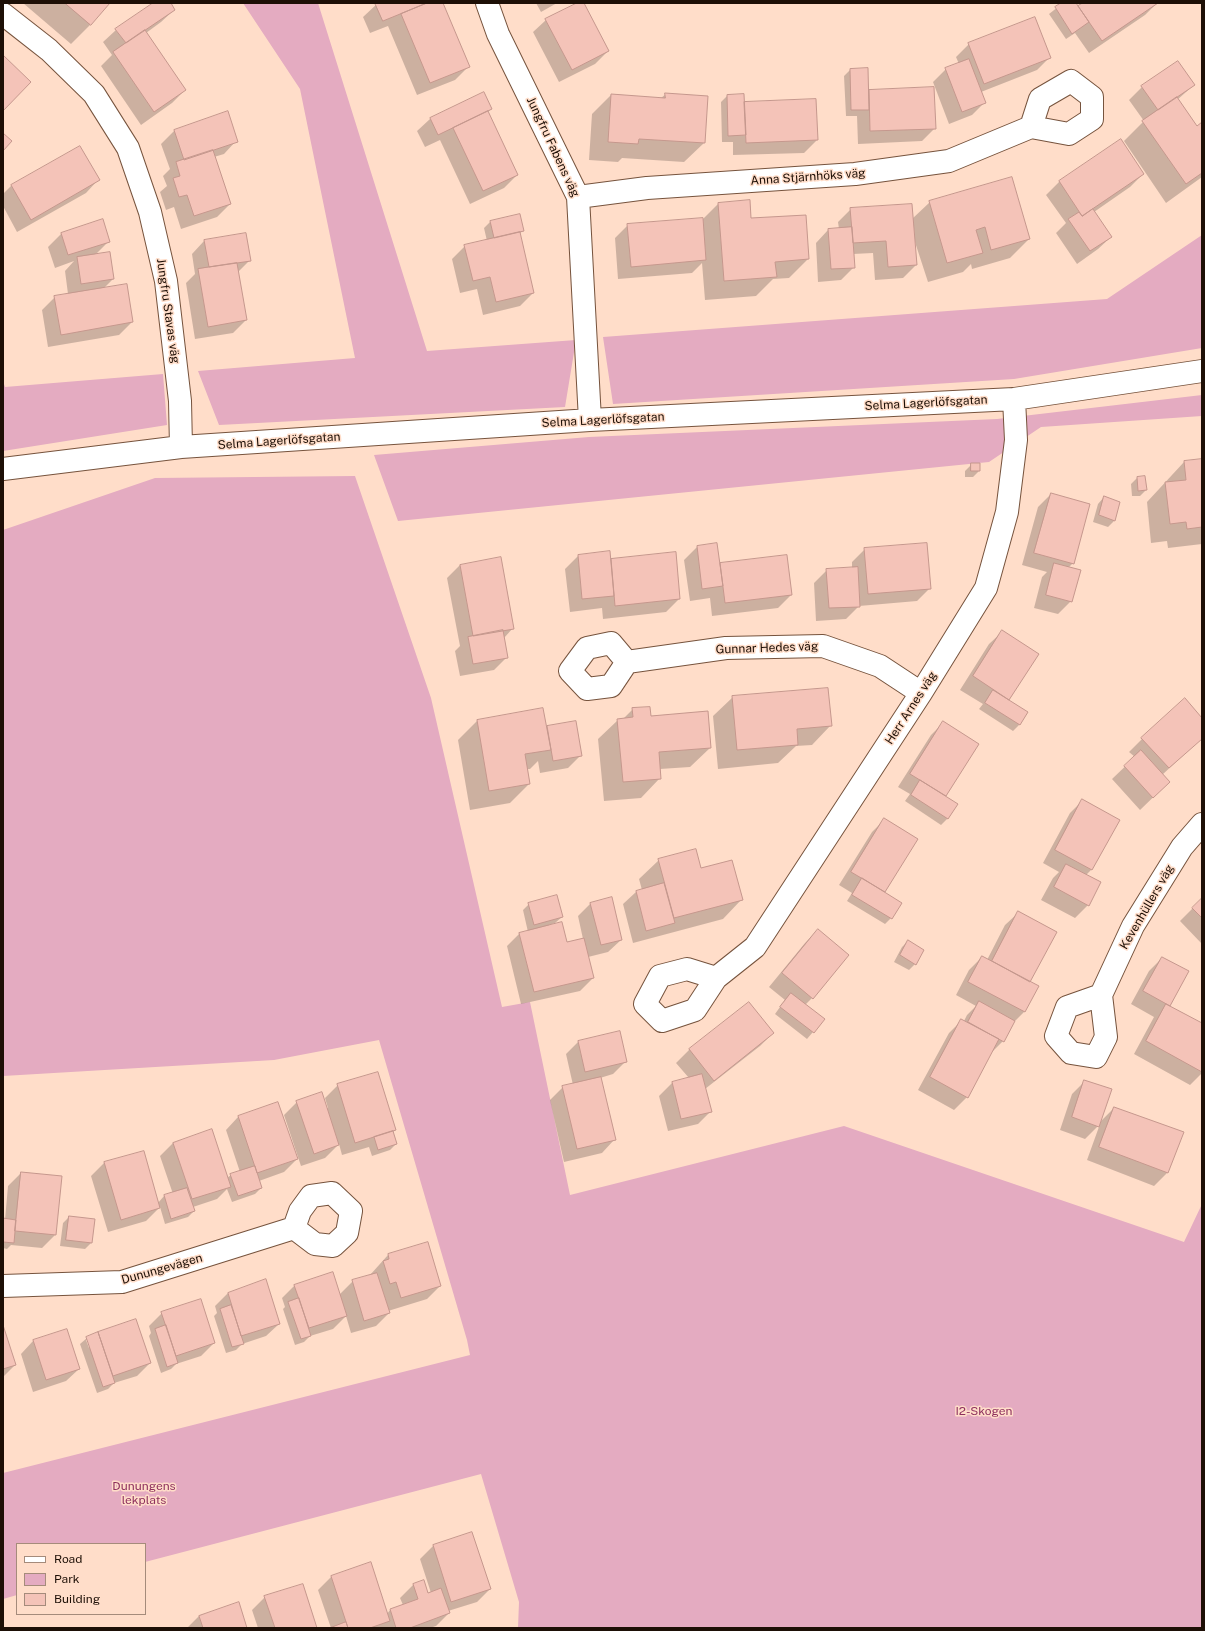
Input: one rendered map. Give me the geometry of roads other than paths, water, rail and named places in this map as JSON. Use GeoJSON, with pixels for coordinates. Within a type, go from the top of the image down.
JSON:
{"type":"FeatureCollection","features":[{"type":"Feature","properties":{"kind":"street","name":"Jungfru Fabens väg"},"geometry":{"type":"LineString","coordinates":[[487,3],[498,34],[578,197],[590,420]]}},
{"type":"Feature","properties":{"kind":"street","name":"Jungfru Stavas väg"},"geometry":{"type":"LineString","coordinates":[[3,14],[49,50],[94,94],[128,148],[150,212],[166,282],[180,401],[181,447]]}},
{"type":"Feature","properties":{"kind":"street","name":"Anna Stjärnhöks väg"},"geometry":{"type":"LineString","coordinates":[[578,197],[647,188],[856,174],[949,162],[1031,127]]}},
{"type":"Feature","properties":{"kind":"street","name":"Selma Lagerlöfsgatan"},"geometry":{"type":"LineString","coordinates":[[3,469],[181,447],[590,420],[1014,399],[1202,371]]}},
{"type":"Feature","properties":{"kind":"street","name":"Herr Arnes väg"},"geometry":{"type":"LineString","coordinates":[[716,978],[755,947],[921,693],[986,588],[1007,512],[1016,440],[1014,399]]}},
{"type":"Feature","properties":{"kind":"street","name":"Gunnar Hedes väg"},"geometry":{"type":"LineString","coordinates":[[627,662],[726,648],[823,646],[880,666],[921,693]]}},
{"type":"Feature","properties":{"kind":"street","name":"Kevenhüllers väg"},"geometry":{"type":"LineString","coordinates":[[1101,995],[1133,926],[1182,847],[1202,824]]}},
{"type":"Feature","properties":{"kind":"street","name":"Dunungevägen"},"geometry":{"type":"LineString","coordinates":[[3,1286],[122,1282],[294,1228]]}},
{"type":"Feature","properties":{"kind":"park label","name":"I2-Skogen"},"geometry":{"type":"Point","coordinates":[984,1411]}},
{"type":"Feature","properties":{"kind":"park label","name":"Dunungens lekplats"},"geometry":{"type":"Point","coordinates":[144,1493]}}]}
